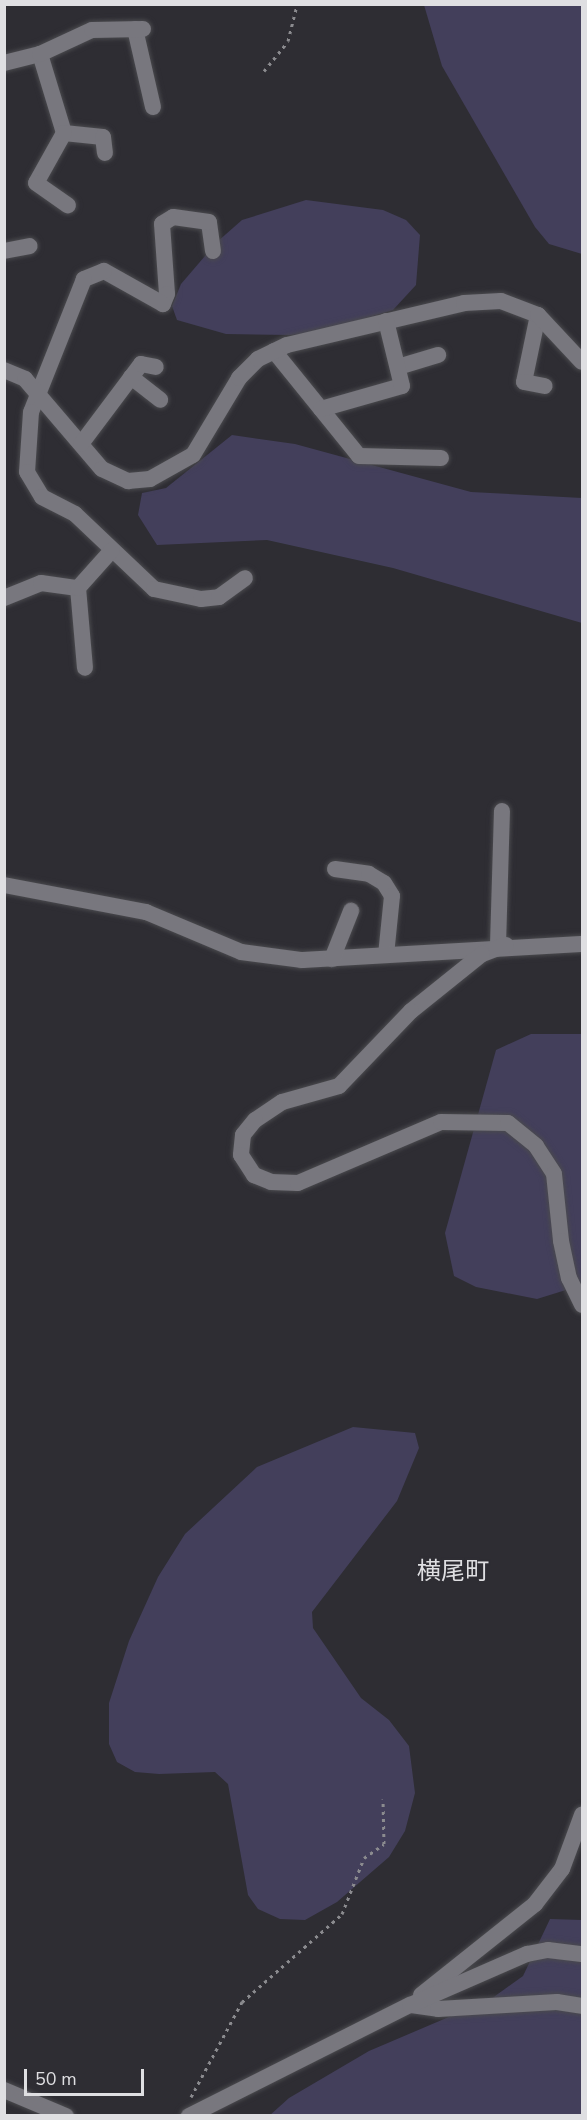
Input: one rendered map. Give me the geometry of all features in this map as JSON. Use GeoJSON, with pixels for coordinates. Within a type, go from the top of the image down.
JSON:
{"type":"FeatureCollection","features":[{"type":"Feature","properties":{"kind":"street"},"geometry":{"type":"LineString","coordinates":[[4,63],[40,54],[92,30],[139,29],[153,107]]}},
{"type":"Feature","properties":{"kind":"street"},"geometry":{"type":"LineString","coordinates":[[40,54],[64,133],[36,183],[68,205]]}},
{"type":"Feature","properties":{"kind":"street"},"geometry":{"type":"LineString","coordinates":[[64,133],[102,137],[105,153]]}},
{"type":"Feature","properties":{"kind":"street"},"geometry":{"type":"LineString","coordinates":[[213,251],[209,222],[173,218],[162,224],[167,294],[163,304],[104,271],[84,279],[31,412],[27,472],[42,496],[75,514],[154,589],[177,598],[219,597],[245,578]]}},
{"type":"Feature","properties":{"kind":"street"},"geometry":{"type":"LineString","coordinates":[[4,251],[30,246]]}},
{"type":"Feature","properties":{"kind":"street"},"geometry":{"type":"LineString","coordinates":[[4,370],[25,379],[39,393],[102,470],[128,481],[150,479],[193,455],[239,378],[274,351],[386,321],[464,303],[492,302],[529,309],[538,315],[582,362]]}},
{"type":"Feature","properties":{"kind":"street"},"geometry":{"type":"LineString","coordinates":[[538,315],[524,382],[545,386]]}},
{"type":"Feature","properties":{"kind":"street"},"geometry":{"type":"LineString","coordinates":[[321,409],[402,386],[386,321]]}},
{"type":"Feature","properties":{"kind":"street"},"geometry":{"type":"LineString","coordinates":[[274,351],[359,456],[441,458]]}},
{"type":"Feature","properties":{"kind":"street"},"geometry":{"type":"LineString","coordinates":[[398,367],[438,355]]}},
{"type":"Feature","properties":{"kind":"street"},"geometry":{"type":"LineString","coordinates":[[81,444],[141,364],[156,367]]}},
{"type":"Feature","properties":{"kind":"street"},"geometry":{"type":"LineString","coordinates":[[131,377],[160,400]]}},
{"type":"Feature","properties":{"kind":"street"},"geometry":{"type":"LineString","coordinates":[[85,668],[78,588],[112,550]]}},
{"type":"Feature","properties":{"kind":"street"},"geometry":{"type":"LineString","coordinates":[[4,598],[41,583],[78,588]]}},
{"type":"Feature","properties":{"kind":"street"},"geometry":{"type":"LineString","coordinates":[[502,811],[502,945]]}},
{"type":"Feature","properties":{"kind":"street"},"geometry":{"type":"LineString","coordinates":[[334,869],[369,874],[384,883],[392,896],[386,955]]}},
{"type":"Feature","properties":{"kind":"street"},"geometry":{"type":"LineString","coordinates":[[4,885],[146,912],[241,952],[332,959],[502,945],[582,944]]}},
{"type":"Feature","properties":{"kind":"street"},"geometry":{"type":"LineString","coordinates":[[332,959],[351,911]]}},
{"type":"Feature","properties":{"kind":"street"},"geometry":{"type":"LineString","coordinates":[[502,945],[482,954],[411,1011],[339,1086],[282,1102],[255,1120],[243,1135],[241,1155],[254,1175],[271,1182],[298,1183],[441,1122],[508,1123],[536,1146],[554,1174],[561,1241],[569,1278],[582,1305]]}},
{"type":"Feature","properties":{"kind":"street"},"geometry":{"type":"LineString","coordinates":[[410,2005],[535,1904],[562,1869],[582,1815]]}},
{"type":"Feature","properties":{"kind":"street"},"geometry":{"type":"LineString","coordinates":[[187,2110],[410,2005],[526,1954],[548,1950],[582,1954]]}},
{"type":"Feature","properties":{"kind":"street"},"geometry":{"type":"LineString","coordinates":[[410,2005],[438,2009],[557,2002],[582,2006]]}},
{"type":"Feature","properties":{"kind":"street"},"geometry":{"type":"LineString","coordinates":[[4,2090],[66,2115]]}},
{"type":"Feature","properties":{"kind":"path"},"geometry":{"type":"LineString","coordinates":[[264,71],[288,41],[297,4]]}},
{"type":"Feature","properties":{"kind":"path"},"geometry":{"type":"LineString","coordinates":[[187,2110],[242,2001],[342,1914],[364,1858],[384,1844],[383,1799]]}},
{"type":"Feature","properties":{"kind":"shaded area"},"geometry":{"type":"Polygon","coordinates":[[[424,5],[582,5],[582,254],[549,244],[535,227],[442,66],[424,5]]]}},
{"type":"Feature","properties":{"kind":"shaded area"},"geometry":{"type":"Polygon","coordinates":[[[306,200],[383,210],[406,220],[420,235],[416,285],[393,310],[323,331],[291,335],[226,334],[177,320],[172,306],[181,284],[217,242],[242,220],[306,200]]]}},
{"type":"Feature","properties":{"kind":"shaded area"},"geometry":{"type":"Polygon","coordinates":[[[232,435],[295,444],[471,492],[582,498],[582,623],[393,568],[267,540],[157,545],[138,515],[142,493],[166,488],[232,435]]]}},
{"type":"Feature","properties":{"kind":"shaded area"},"geometry":{"type":"Polygon","coordinates":[[[531,1034],[582,1034],[582,1285],[537,1299],[476,1287],[454,1276],[445,1233],[496,1050],[531,1034]]]}},
{"type":"Feature","properties":{"kind":"shaded area"},"geometry":{"type":"Polygon","coordinates":[[[353,1427],[415,1433],[419,1448],[397,1501],[312,1612],[313,1628],[361,1698],[389,1720],[409,1746],[415,1793],[405,1831],[389,1857],[337,1902],[305,1920],[280,1919],[258,1909],[248,1895],[228,1784],[215,1772],[159,1774],[135,1772],[117,1762],[109,1744],[109,1703],[129,1641],[158,1577],[185,1534],[257,1467],[353,1427]]]}},
{"type":"Feature","properties":{"kind":"shaded area"},"geometry":{"type":"Polygon","coordinates":[[[550,1919],[582,1920],[582,2115],[269,2116],[289,2098],[369,2051],[491,1999],[523,1976],[550,1919]]]}},
{"type":"Feature","properties":{"kind":"district","name":"横尾町"},"geometry":{"type":"Point","coordinates":[453,1572]}}]}
